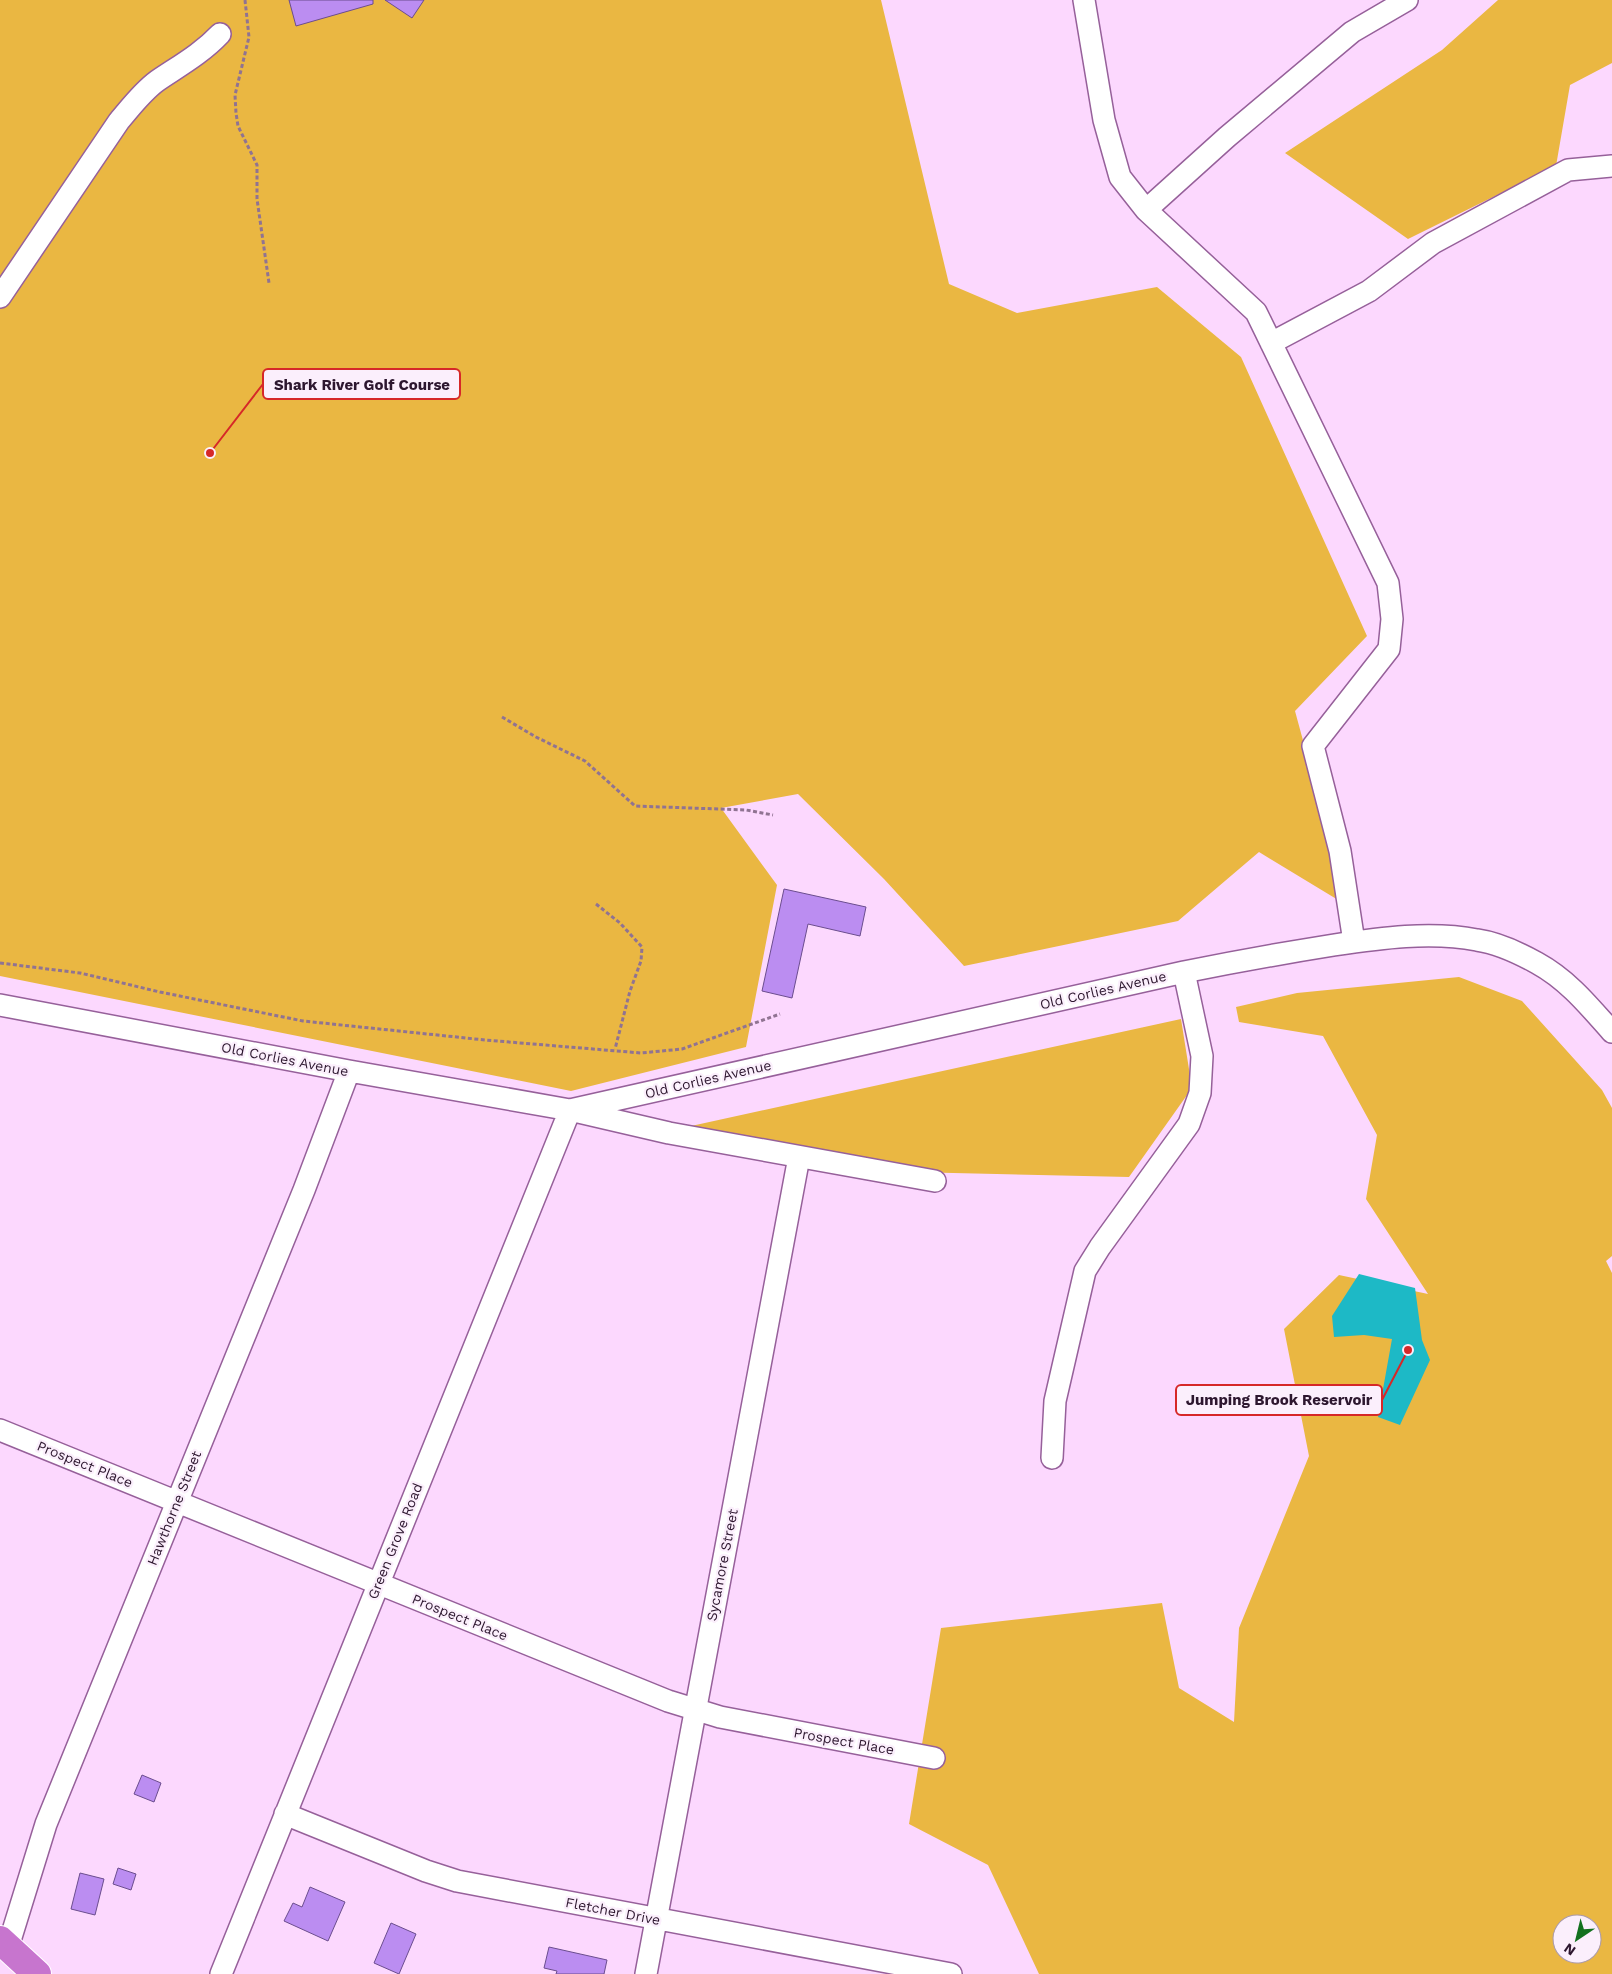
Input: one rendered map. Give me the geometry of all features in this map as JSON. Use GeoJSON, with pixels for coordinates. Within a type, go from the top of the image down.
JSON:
{"type":"FeatureCollection","features":[{"type":"Feature","properties":{"kind":"highway"},"geometry":{"type":"LineString","coordinates":[[4,1944],[37,1974]]}},
{"type":"Feature","properties":{"kind":"street"},"geometry":{"type":"LineString","coordinates":[[1084,0],[1104,120],[1120,177],[1146,210],[1256,312],[1388,584],[1392,619],[1389,649],[1313,746],[1340,851],[1354,942]]}},
{"type":"Feature","properties":{"kind":"street"},"geometry":{"type":"LineString","coordinates":[[1146,210],[1227,137],[1352,32],[1407,0]]}},
{"type":"Feature","properties":{"kind":"street"},"geometry":{"type":"LineString","coordinates":[[0,297],[119,121],[136,100],[156,82],[205,50],[220,34]]}},
{"type":"Feature","properties":{"kind":"street"},"geometry":{"type":"LineString","coordinates":[[1271,343],[1369,291],[1433,243],[1568,170],[1612,166]]}},
{"type":"Feature","properties":{"kind":"street","name":"Old Corlies Avenue"},"geometry":{"type":"LineString","coordinates":[[570,1110],[1184,972],[1269,955],[1402,937],[1445,936],[1479,940],[1518,953],[1554,974],[1584,999],[1612,1032]]}},
{"type":"Feature","properties":{"kind":"street"},"geometry":{"type":"LineString","coordinates":[[1052,1458],[1055,1401],[1085,1271],[1100,1247],[1189,1124],[1200,1093],[1202,1056],[1184,972]]}},
{"type":"Feature","properties":{"kind":"street","name":"Old Corlies Avenue"},"geometry":{"type":"LineString","coordinates":[[0,1005],[349,1071],[570,1110],[669,1133],[935,1181]]}},
{"type":"Feature","properties":{"kind":"street","name":"Hawthorne Street"},"geometry":{"type":"LineString","coordinates":[[4,1944],[46,1824],[304,1190],[349,1071]]}},
{"type":"Feature","properties":{"kind":"street","name":"Green Grove Road"},"geometry":{"type":"LineString","coordinates":[[221,1974],[451,1401],[560,1140],[570,1110]]}},
{"type":"Feature","properties":{"kind":"street","name":"Sycamore Street"},"geometry":{"type":"LineString","coordinates":[[646,1974],[799,1157]]}},
{"type":"Feature","properties":{"kind":"street","name":"Prospect Place"},"geometry":{"type":"LineString","coordinates":[[0,1430],[668,1701],[696,1710],[777,1729],[934,1758]]}},
{"type":"Feature","properties":{"kind":"street","name":"Fletcher Drive"},"geometry":{"type":"LineString","coordinates":[[284,1814],[426,1872],[457,1881],[951,1974]]}},
{"type":"Feature","properties":{"kind":"path"},"geometry":{"type":"LineString","coordinates":[[245,0],[249,36],[236,95],[236,113],[238,126],[257,164],[257,199],[269,283]]}},
{"type":"Feature","properties":{"kind":"path"},"geometry":{"type":"LineString","coordinates":[[502,717],[536,737],[585,761],[635,806],[746,810],[773,815]]}},
{"type":"Feature","properties":{"kind":"path"},"geometry":{"type":"LineString","coordinates":[[596,904],[620,923],[642,947],[641,961],[615,1049]]}},
{"type":"Feature","properties":{"kind":"path"},"geometry":{"type":"LineString","coordinates":[[0,964],[89,974],[170,994],[302,1020],[513,1043],[615,1049],[641,1053],[682,1049],[780,1014]]}},
{"type":"Feature","properties":{"kind":"shaded area"},"geometry":{"type":"Polygon","coordinates":[[[0,0],[881,0],[949,284],[1017,313],[1157,287],[1241,357],[1367,636],[1295,711],[1348,906],[1259,852],[1178,921],[964,966],[884,879],[798,794],[721,808],[777,885],[746,1047],[571,1091],[0,976],[0,0]]]}},
{"type":"Feature","properties":{"kind":"shaded area"},"geometry":{"type":"Polygon","coordinates":[[[1498,0],[1612,0],[1612,63],[1570,85],[1556,166],[1408,239],[1285,153],[1442,50],[1498,0]]]}},
{"type":"Feature","properties":{"kind":"shaded area"},"geometry":{"type":"Polygon","coordinates":[[[1459,977],[1522,1001],[1602,1090],[1612,1108],[1612,1256],[1606,1261],[1612,1273],[1612,1974],[1039,1974],[988,1865],[909,1824],[941,1628],[1162,1603],[1179,1688],[1234,1722],[1239,1628],[1309,1456],[1284,1329],[1339,1275],[1428,1294],[1366,1199],[1377,1135],[1323,1036],[1239,1022],[1236,1007],[1297,993],[1459,977]]]}},
{"type":"Feature","properties":{"kind":"shaded area"},"geometry":{"type":"Polygon","coordinates":[[[1181,1019],[1192,1088],[1129,1177],[910,1172],[682,1128],[1181,1019]]]}},
{"type":"Feature","properties":{"kind":"shaded area"},"geometry":{"type":"Polygon","coordinates":[[[1359,1274],[1415,1288],[1422,1340],[1430,1360],[1400,1425],[1378,1417],[1392,1339],[1364,1335],[1334,1337],[1332,1316],[1359,1274]]]}},
{"type":"Feature","properties":{"kind":"building"},"geometry":{"type":"Polygon","coordinates":[[[289,0],[373,0],[373,4],[296,26],[289,0]]]}},
{"type":"Feature","properties":{"kind":"building"},"geometry":{"type":"Polygon","coordinates":[[[385,0],[424,0],[412,18],[385,0]]]}},
{"type":"Feature","properties":{"kind":"building"},"geometry":{"type":"Polygon","coordinates":[[[784,889],[866,907],[860,936],[808,924],[792,998],[762,991],[784,889]]]}},
{"type":"Feature","properties":{"kind":"building"},"geometry":{"type":"Polygon","coordinates":[[[142,1775],[161,1783],[154,1802],[134,1794],[142,1775]]]}},
{"type":"Feature","properties":{"kind":"building"},"geometry":{"type":"Polygon","coordinates":[[[118,1868],[136,1874],[131,1890],[113,1884],[118,1868]]]}},
{"type":"Feature","properties":{"kind":"building"},"geometry":{"type":"Polygon","coordinates":[[[80,1873],[104,1879],[95,1915],[71,1909],[80,1873]]]}},
{"type":"Feature","properties":{"kind":"building"},"geometry":{"type":"Polygon","coordinates":[[[310,1887],[345,1902],[328,1941],[284,1921],[293,1903],[302,1907],[310,1887]]]}},
{"type":"Feature","properties":{"kind":"building"},"geometry":{"type":"Polygon","coordinates":[[[391,1923],[416,1934],[399,1974],[374,1963],[391,1923]]]}},
{"type":"Feature","properties":{"kind":"building"},"geometry":{"type":"Polygon","coordinates":[[[549,1947],[607,1960],[604,1974],[556,1974],[557,1971],[544,1968],[549,1947]]]}},
{"type":"Feature","properties":{"kind":"place","name":"Shark River Golf Course"},"geometry":{"type":"Point","coordinates":[210,453]}},
{"type":"Feature","properties":{"kind":"place","name":"Jumping Brook Reservoir"},"geometry":{"type":"Point","coordinates":[1408,1350]}}]}
